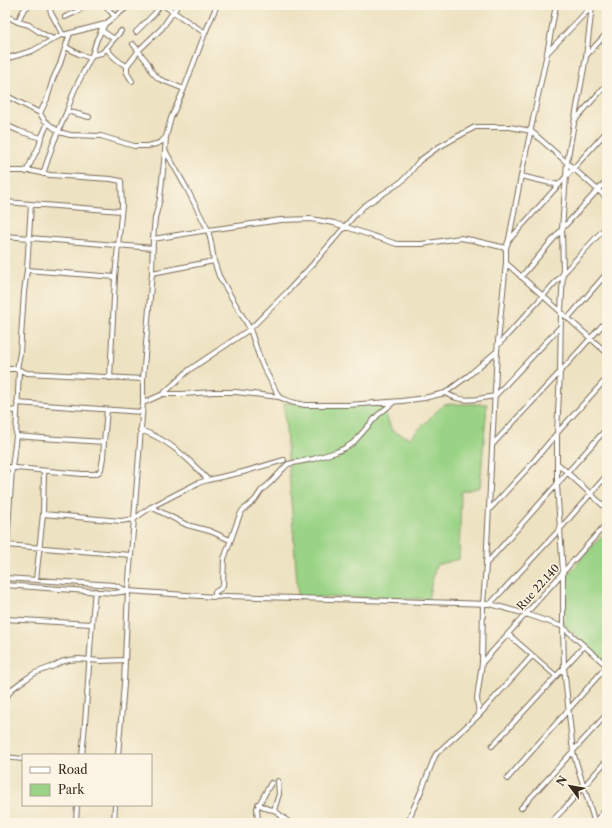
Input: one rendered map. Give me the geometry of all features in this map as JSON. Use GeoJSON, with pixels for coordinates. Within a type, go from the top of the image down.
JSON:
{"type":"FeatureCollection","features":[{"type":"Feature","properties":{"kind":"street"},"geometry":{"type":"LineString","coordinates":[[18,22],[23,10],[31,5]]}},
{"type":"Feature","properties":{"kind":"street"},"geometry":{"type":"LineString","coordinates":[[49,5],[51,13],[63,35]]}},
{"type":"Feature","properties":{"kind":"street"},"geometry":{"type":"LineString","coordinates":[[65,17],[78,11],[85,5]]}},
{"type":"Feature","properties":{"kind":"street"},"geometry":{"type":"LineString","coordinates":[[105,5],[115,17]]}},
{"type":"Feature","properties":{"kind":"street"},"geometry":{"type":"LineString","coordinates":[[5,59],[32,50],[63,35],[105,24],[130,5]]}},
{"type":"Feature","properties":{"kind":"street"},"geometry":{"type":"LineString","coordinates":[[136,32],[155,13],[160,5]]}},
{"type":"Feature","properties":{"kind":"street"},"geometry":{"type":"LineString","coordinates":[[163,5],[205,33]]}},
{"type":"Feature","properties":{"kind":"street"},"geometry":{"type":"LineString","coordinates":[[132,81],[127,73],[127,66],[138,51],[162,28],[178,5]]}},
{"type":"Feature","properties":{"kind":"street"},"geometry":{"type":"LineString","coordinates":[[118,754],[128,591],[143,403],[155,218],[160,199],[166,137],[171,118],[217,5]]}},
{"type":"Feature","properties":{"kind":"street"},"geometry":{"type":"LineString","coordinates":[[479,715],[477,698],[482,663],[483,604],[497,351],[506,263],[506,248],[556,5]]}},
{"type":"Feature","properties":{"kind":"street"},"geometry":{"type":"LineString","coordinates":[[547,53],[593,6]]}},
{"type":"Feature","properties":{"kind":"street"},"geometry":{"type":"LineString","coordinates":[[593,6],[586,57],[565,178],[562,229],[563,273],[557,432],[557,484],[563,572],[562,627],[568,710],[573,752],[595,823]]}},
{"type":"Feature","properties":{"kind":"street"},"geometry":{"type":"LineString","coordinates":[[5,14],[18,22],[29,25],[53,39]]}},
{"type":"Feature","properties":{"kind":"street"},"geometry":{"type":"LineString","coordinates":[[43,174],[74,91],[92,57],[97,39],[105,24]]}},
{"type":"Feature","properties":{"kind":"street"},"geometry":{"type":"LineString","coordinates":[[101,30],[114,39]]}},
{"type":"Feature","properties":{"kind":"street"},"geometry":{"type":"LineString","coordinates":[[66,47],[79,54],[92,57],[102,53],[121,31]]}},
{"type":"Feature","properties":{"kind":"street"},"geometry":{"type":"LineString","coordinates":[[40,113],[47,99],[70,33]]}},
{"type":"Feature","properties":{"kind":"street"},"geometry":{"type":"LineString","coordinates":[[586,57],[607,33]]}},
{"type":"Feature","properties":{"kind":"street"},"geometry":{"type":"LineString","coordinates":[[133,44],[148,63],[156,77],[184,89]]}},
{"type":"Feature","properties":{"kind":"street"},"geometry":{"type":"LineString","coordinates":[[106,48],[116,60],[127,66]]}},
{"type":"Feature","properties":{"kind":"street"},"geometry":{"type":"LineString","coordinates":[[574,120],[607,84]]}},
{"type":"Feature","properties":{"kind":"street"},"geometry":{"type":"LineString","coordinates":[[5,94],[40,113],[48,123],[59,132],[70,135],[102,136],[134,146],[156,144],[161,142],[166,137]]}},
{"type":"Feature","properties":{"kind":"street"},"geometry":{"type":"LineString","coordinates":[[67,110],[89,117]]}},
{"type":"Feature","properties":{"kind":"street"},"geometry":{"type":"LineString","coordinates":[[26,172],[39,146],[48,123]]}},
{"type":"Feature","properties":{"kind":"street"},"geometry":{"type":"LineString","coordinates":[[8,126],[41,138]]}},
{"type":"Feature","properties":{"kind":"street"},"geometry":{"type":"LineString","coordinates":[[143,403],[163,394],[189,370],[250,329],[313,264],[364,206],[401,182],[408,176],[419,161],[437,148],[475,127],[510,127],[531,131],[607,198]]}},
{"type":"Feature","properties":{"kind":"street"},"geometry":{"type":"LineString","coordinates":[[509,239],[607,131]]}},
{"type":"Feature","properties":{"kind":"street"},"geometry":{"type":"LineString","coordinates":[[165,152],[187,189],[208,230],[214,261],[219,276],[250,329],[261,362],[279,397]]}},
{"type":"Feature","properties":{"kind":"street"},"geometry":{"type":"LineString","coordinates":[[5,171],[32,171],[43,174],[121,181],[122,199],[115,277],[110,378]]}},
{"type":"Feature","properties":{"kind":"street"},"geometry":{"type":"LineString","coordinates":[[521,176],[559,185]]}},
{"type":"Feature","properties":{"kind":"street"},"geometry":{"type":"LineString","coordinates":[[521,277],[607,180]]}},
{"type":"Feature","properties":{"kind":"street"},"geometry":{"type":"LineString","coordinates":[[5,202],[121,211]]}},
{"type":"Feature","properties":{"kind":"street"},"geometry":{"type":"LineString","coordinates":[[32,204],[18,370],[16,436],[6,545],[131,555]]}},
{"type":"Feature","properties":{"kind":"street"},"geometry":{"type":"LineString","coordinates":[[153,239],[281,220],[312,219],[345,227],[397,244],[422,244],[460,238],[506,248]]}},
{"type":"Feature","properties":{"kind":"street"},"geometry":{"type":"LineString","coordinates":[[498,346],[607,226]]}},
{"type":"Feature","properties":{"kind":"street"},"geometry":{"type":"LineString","coordinates":[[5,236],[153,248]]}},
{"type":"Feature","properties":{"kind":"street"},"geometry":{"type":"LineString","coordinates":[[152,273],[214,261]]}},
{"type":"Feature","properties":{"kind":"street"},"geometry":{"type":"LineString","coordinates":[[506,263],[607,353]]}},
{"type":"Feature","properties":{"kind":"street"},"geometry":{"type":"LineString","coordinates":[[27,270],[115,277]]}},
{"type":"Feature","properties":{"kind":"street"},"geometry":{"type":"LineString","coordinates":[[568,318],[607,273]]}},
{"type":"Feature","properties":{"kind":"street"},"geometry":{"type":"LineString","coordinates":[[493,444],[607,320]]}},
{"type":"Feature","properties":{"kind":"street"},"geometry":{"type":"LineString","coordinates":[[445,393],[456,398],[468,400],[495,396],[560,327]]}},
{"type":"Feature","properties":{"kind":"street"},"geometry":{"type":"LineString","coordinates":[[163,394],[236,392],[279,397],[291,402],[305,405],[348,405],[394,402],[424,398],[445,393],[468,376],[497,351]]}},
{"type":"Feature","properties":{"kind":"street"},"geometry":{"type":"LineString","coordinates":[[5,369],[18,370],[27,373],[144,379]]}},
{"type":"Feature","properties":{"kind":"street"},"geometry":{"type":"LineString","coordinates":[[489,510],[531,465],[557,432],[607,378]]}},
{"type":"Feature","properties":{"kind":"street"},"geometry":{"type":"LineString","coordinates":[[215,597],[215,591],[223,586],[224,559],[242,511],[255,500],[261,490],[288,464],[336,452],[353,443],[378,415],[394,402]]}},
{"type":"Feature","properties":{"kind":"street"},"geometry":{"type":"LineString","coordinates":[[17,403],[142,412]]}},
{"type":"Feature","properties":{"kind":"street"},"geometry":{"type":"LineString","coordinates":[[5,410],[17,411]]}},
{"type":"Feature","properties":{"kind":"street"},"geometry":{"type":"LineString","coordinates":[[5,467],[88,474],[99,472],[102,464],[107,410]]}},
{"type":"Feature","properties":{"kind":"street"},"geometry":{"type":"LineString","coordinates":[[486,565],[607,428]]}},
{"type":"Feature","properties":{"kind":"street"},"geometry":{"type":"LineString","coordinates":[[140,430],[159,437],[172,446],[196,467],[208,480]]}},
{"type":"Feature","properties":{"kind":"street"},"geometry":{"type":"LineString","coordinates":[[16,436],[104,442]]}},
{"type":"Feature","properties":{"kind":"street"},"geometry":{"type":"LineString","coordinates":[[43,514],[121,521],[134,519],[151,507],[194,484],[284,460]]}},
{"type":"Feature","properties":{"kind":"street"},"geometry":{"type":"LineString","coordinates":[[557,464],[607,509]]}},
{"type":"Feature","properties":{"kind":"street"},"geometry":{"type":"LineString","coordinates":[[36,580],[43,514],[44,471]]}},
{"type":"Feature","properties":{"kind":"street"},"geometry":{"type":"LineString","coordinates":[[490,604],[560,529],[607,475]]}},
{"type":"Feature","properties":{"kind":"street"},"geometry":{"type":"LineString","coordinates":[[151,507],[187,525],[210,531],[230,540]]}},
{"type":"Feature","properties":{"kind":"street","name":"Rue 22.140"},"geometry":{"type":"LineString","coordinates":[[482,663],[607,523]]}},
{"type":"Feature","properties":{"kind":"street"},"geometry":{"type":"LineString","coordinates":[[5,578],[114,585],[128,591]]}},
{"type":"Feature","properties":{"kind":"street"},"geometry":{"type":"LineString","coordinates":[[5,585],[114,593],[128,591],[215,597],[490,604],[558,624],[607,666],[507,779]]}},
{"type":"Feature","properties":{"kind":"street"},"geometry":{"type":"LineString","coordinates":[[82,754],[91,624],[95,591]]}},
{"type":"Feature","properties":{"kind":"street"},"geometry":{"type":"LineString","coordinates":[[5,619],[91,624]]}},
{"type":"Feature","properties":{"kind":"street"},"geometry":{"type":"LineString","coordinates":[[508,634],[556,676]]}},
{"type":"Feature","properties":{"kind":"street"},"geometry":{"type":"LineString","coordinates":[[492,746],[584,646]]}},
{"type":"Feature","properties":{"kind":"street"},"geometry":{"type":"LineString","coordinates":[[407,823],[435,756],[445,745],[479,715],[532,656]]}},
{"type":"Feature","properties":{"kind":"street"},"geometry":{"type":"LineString","coordinates":[[5,700],[12,689],[35,674],[61,662],[69,660],[125,660]]}},
{"type":"Feature","properties":{"kind":"street"},"geometry":{"type":"LineString","coordinates":[[521,808],[607,714]]}},
{"type":"Feature","properties":{"kind":"street"},"geometry":{"type":"LineString","coordinates":[[5,757],[22,759]]}},
{"type":"Feature","properties":{"kind":"street"},"geometry":{"type":"LineString","coordinates":[[550,823],[607,760]]}},
{"type":"Feature","properties":{"kind":"street"},"geometry":{"type":"LineString","coordinates":[[274,810],[279,794],[278,781]]}},
{"type":"Feature","properties":{"kind":"street"},"geometry":{"type":"LineString","coordinates":[[258,823],[258,804],[271,783]]}},
{"type":"Feature","properties":{"kind":"street"},"geometry":{"type":"LineString","coordinates":[[258,804],[274,810],[290,823]]}},
{"type":"Feature","properties":{"kind":"street"},"geometry":{"type":"LineString","coordinates":[[76,823],[77,806]]}},
{"type":"Feature","properties":{"kind":"street"},"geometry":{"type":"LineString","coordinates":[[114,823],[115,806]]}},
{"type":"Feature","properties":{"kind":"street"},"geometry":{"type":"LineString","coordinates":[[595,823],[607,808]]}},
{"type":"Feature","properties":{"kind":"street"},"geometry":{"type":"LineString","coordinates":[[279,823],[283,817]]}},
{"type":"Feature","properties":{"kind":"green space"},"geometry":{"type":"Polygon","coordinates":[[[284,403],[383,406],[392,431],[410,438],[444,404],[487,404],[480,487],[461,492],[459,559],[436,565],[428,599],[298,597],[284,403]]]}},
{"type":"Feature","properties":{"kind":"green space"},"geometry":{"type":"Polygon","coordinates":[[[607,530],[607,662],[564,625],[567,575],[607,530]]]}}]}
